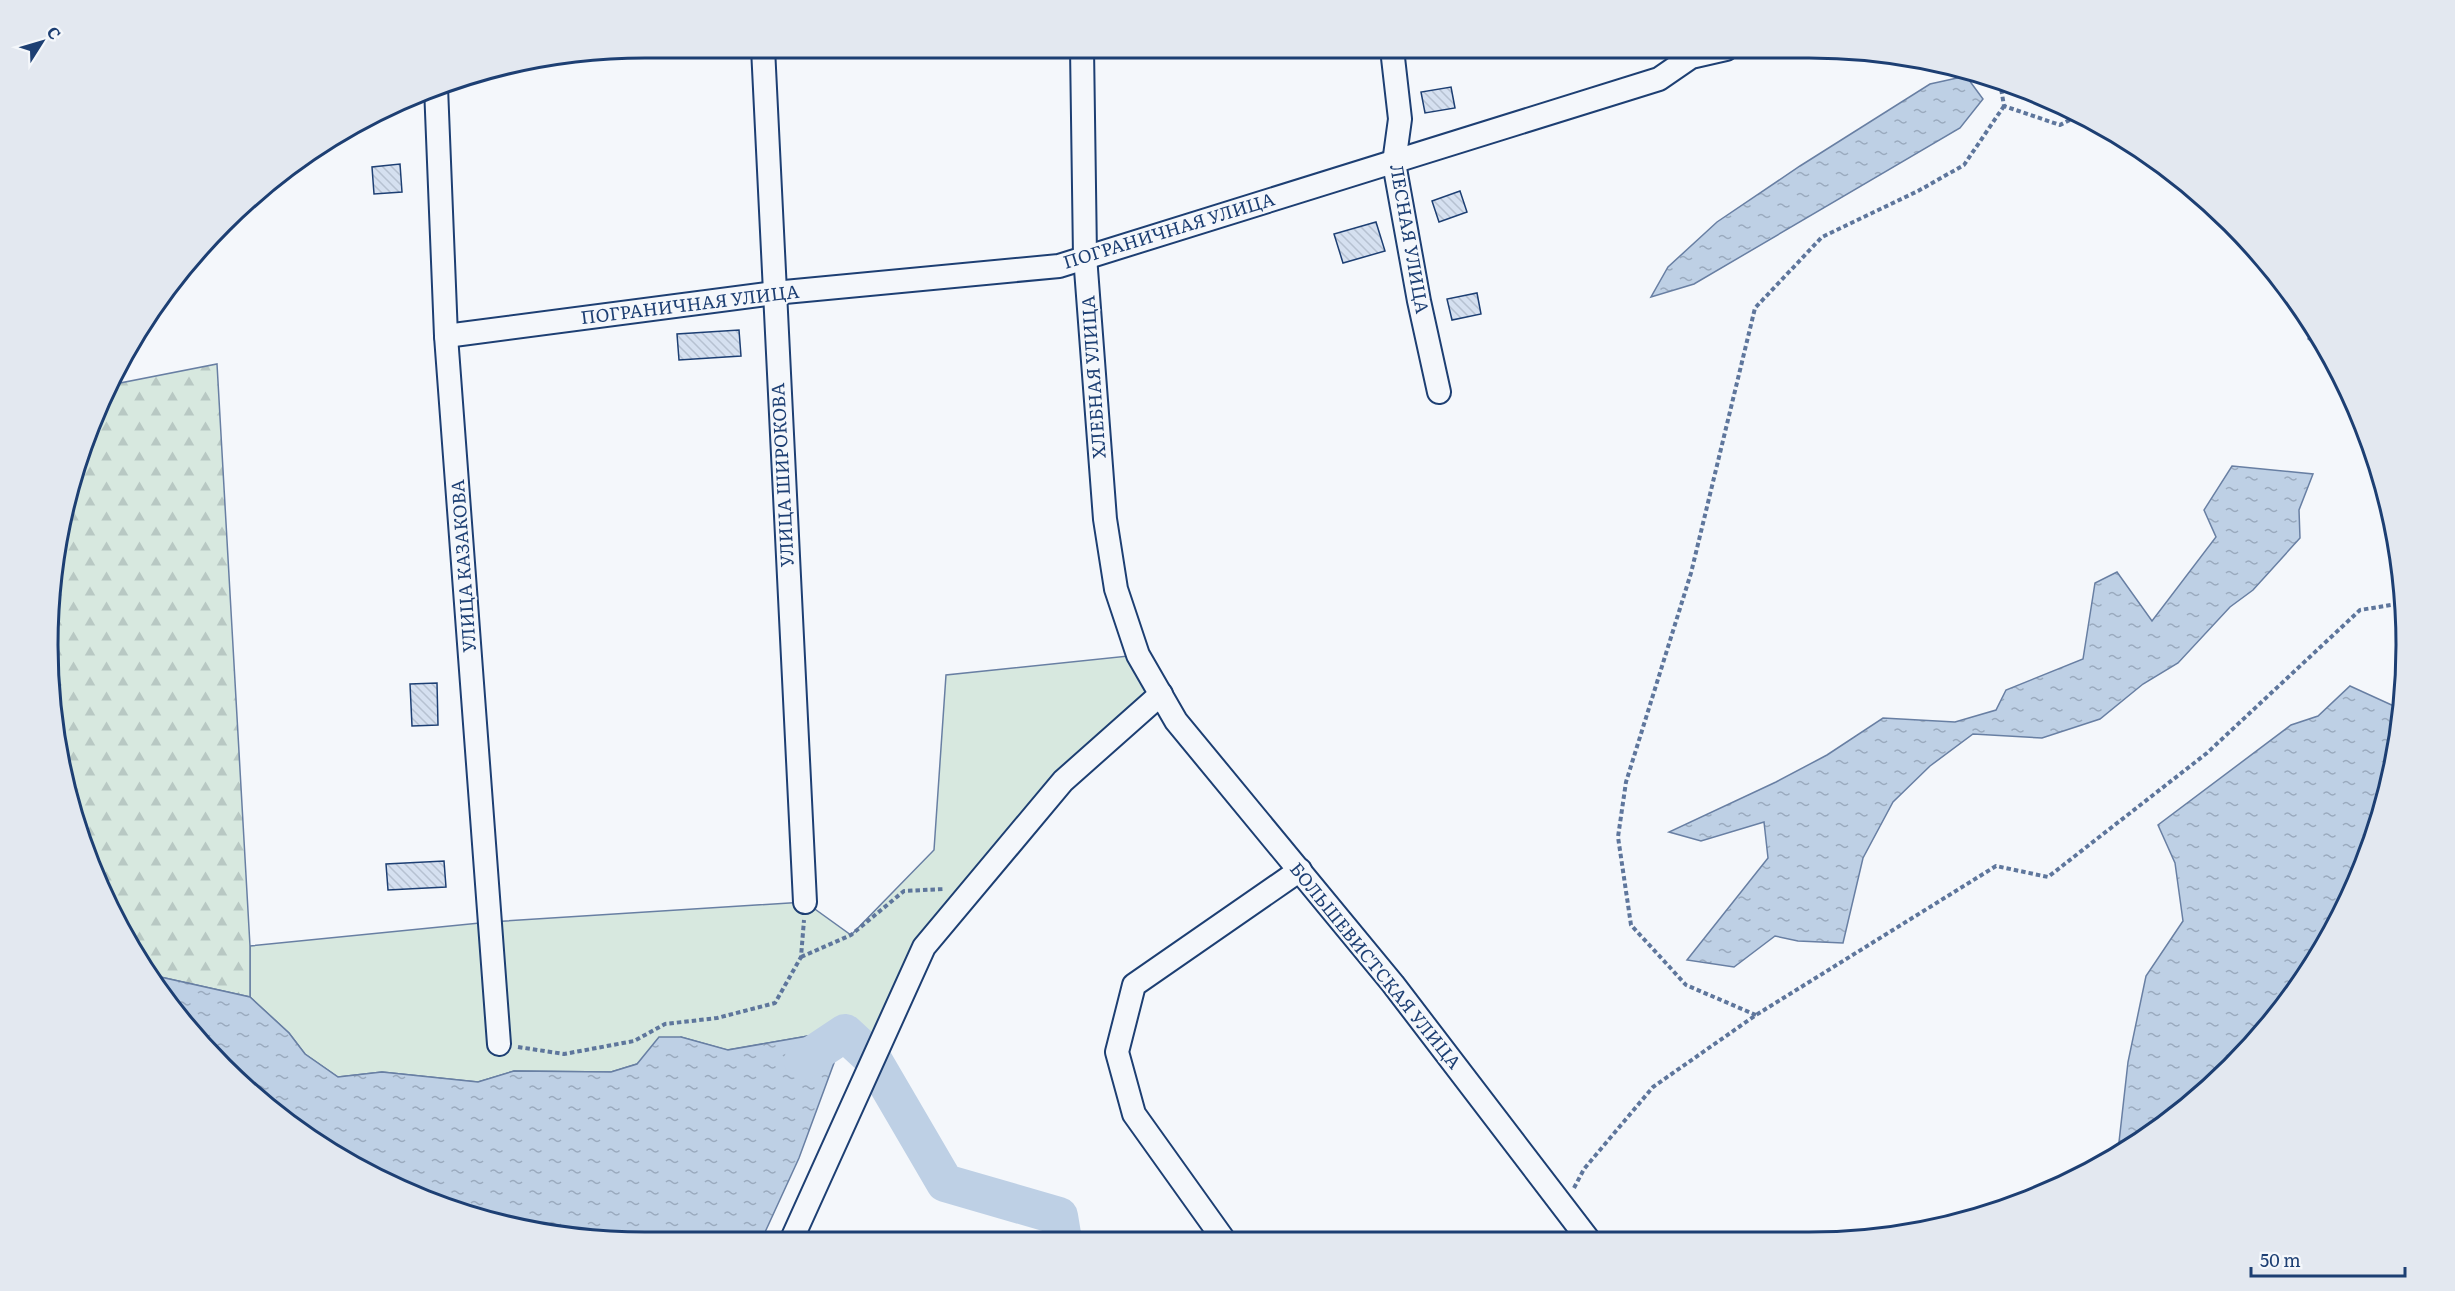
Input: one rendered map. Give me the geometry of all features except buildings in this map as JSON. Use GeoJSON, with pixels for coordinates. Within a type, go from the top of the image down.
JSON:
{"type":"FeatureCollection","features":[{"type":"Feature","properties":{"kind":"street","name":"УЛИЦА ШИРОКОВА"},"geometry":{"type":"LineString","coordinates":[[763,58],[805,902]]}},
{"type":"Feature","properties":{"kind":"street","name":"ХЛЕБНАЯ УЛИЦА"},"geometry":{"type":"LineString","coordinates":[[1082,58],[1085,256],[1105,519],[1116,589],[1138,655],[1161,694]]}},
{"type":"Feature","properties":{"kind":"street","name":"ЛЕСНАЯ УЛИЦА"},"geometry":{"type":"LineString","coordinates":[[1393,58],[1400,119],[1394,163],[1419,302],[1439,392]]}},
{"type":"Feature","properties":{"kind":"street","name":"ПОГРАНИЧНАЯ УЛИЦА"},"geometry":{"type":"LineString","coordinates":[[446,336],[774,293],[1059,266],[1085,256],[1394,163],[1659,79],[1684,58]]}},
{"type":"Feature","properties":{"kind":"street","name":"УЛИЦА КАЗАКОВА"},"geometry":{"type":"LineString","coordinates":[[436,97],[446,336],[499,1044]]}},
{"type":"Feature","properties":{"kind":"street","name":"БОЛЬШЕВИСТСКАЯ УЛИЦА"},"geometry":{"type":"LineString","coordinates":[[1161,694],[1176,721],[1393,984],[1583,1232]]}},
{"type":"Feature","properties":{"kind":"street"},"geometry":{"type":"LineString","coordinates":[[795,1232],[924,947],[1063,781],[1161,694]]}},
{"type":"Feature","properties":{"kind":"street"},"geometry":{"type":"LineString","coordinates":[[1218,1232],[1134,1114],[1117,1052],[1134,985],[1300,870]]}},
{"type":"Feature","properties":{"kind":"path"},"geometry":{"type":"LineString","coordinates":[[1756,1016],[1686,985],[1631,925],[1618,837],[1626,782],[1691,573],[1755,308],[1822,237],[1918,191],[1964,165],[2004,106],[2002,91]]}},
{"type":"Feature","properties":{"kind":"path"},"geometry":{"type":"LineString","coordinates":[[2004,106],[2060,125],[2070,120]]}},
{"type":"Feature","properties":{"kind":"path"},"geometry":{"type":"LineString","coordinates":[[1564,1208],[1584,1169],[1653,1088],[1756,1016],[1996,866],[2048,877],[2207,753],[2360,610],[2395,604]]}},
{"type":"Feature","properties":{"kind":"path"},"geometry":{"type":"LineString","coordinates":[[801,957],[850,935],[904,891],[973,888]]}},
{"type":"Feature","properties":{"kind":"path"},"geometry":{"type":"LineString","coordinates":[[499,1044],[564,1054],[634,1041],[665,1024],[717,1018],[775,1003],[801,957],[805,902]]}},
{"type":"Feature","properties":{"kind":"green space"},"geometry":{"type":"Polygon","coordinates":[[[217,364],[250,946],[250,997],[161,977],[137,939],[103,870],[90,834],[70,760],[60,684],[58,646],[64,569],[70,531],[90,457],[121,383],[217,364]]]}},
{"type":"Feature","properties":{"kind":"green space"},"geometry":{"type":"Polygon","coordinates":[[[1138,655],[1161,694],[1063,781],[924,947],[872,1058],[845,1033],[808,1036],[727,1050],[681,1037],[637,1064],[611,1072],[514,1071],[478,1082],[382,1072],[338,1077],[305,1054],[289,1033],[250,997],[250,946],[490,922],[805,902],[851,935],[934,850],[946,675],[1138,655]]]}},
{"type":"Feature","properties":{"kind":"water"},"geometry":{"type":"Polygon","coordinates":[[[1961,79],[1970,82],[1983,99],[1960,128],[1694,284],[1651,297],[1668,267],[1717,222],[1800,166],[1930,84],[1961,79]]]}},
{"type":"Feature","properties":{"kind":"water"},"geometry":{"type":"Polygon","coordinates":[[[2232,466],[2313,474],[2299,510],[2300,538],[2253,590],[2230,607],[2178,663],[2143,684],[2100,719],[2042,738],[1973,734],[1930,766],[1893,802],[1863,858],[1843,943],[1798,941],[1775,936],[1734,967],[1687,960],[1768,858],[1764,822],[1701,841],[1669,832],[1776,782],[1827,755],[1883,718],[1955,722],[1996,710],[2006,690],[2083,659],[2095,583],[2117,572],[2152,621],[2216,537],[2204,510],[2232,466]]]}},
{"type":"Feature","properties":{"kind":"water"},"geometry":{"type":"Polygon","coordinates":[[[2350,686],[2393,706],[2385,760],[2376,797],[2352,870],[2336,905],[2298,972],[2251,1033],[2197,1087],[2119,1144],[2128,1062],[2146,976],[2183,921],[2175,863],[2158,825],[2291,725],[2318,716],[2350,686]]]}},
{"type":"Feature","properties":{"kind":"water"},"geometry":{"type":"Polygon","coordinates":[[[161,977],[250,997],[289,1033],[305,1054],[338,1077],[382,1072],[478,1082],[514,1071],[611,1072],[637,1064],[659,1037],[681,1037],[728,1050],[808,1036],[845,1033],[799,1158],[765,1232],[607,1231],[531,1221],[494,1212],[421,1188],[352,1154],[319,1134],[258,1087],[230,1061],[204,1033],[161,977]]]}},
{"type":"Feature","properties":{"kind":"waterway"},"geometry":{"type":"LineString","coordinates":[[803,1061],[845,1033],[872,1058],[945,1183],[1059,1216],[1062,1232]]}}]}
